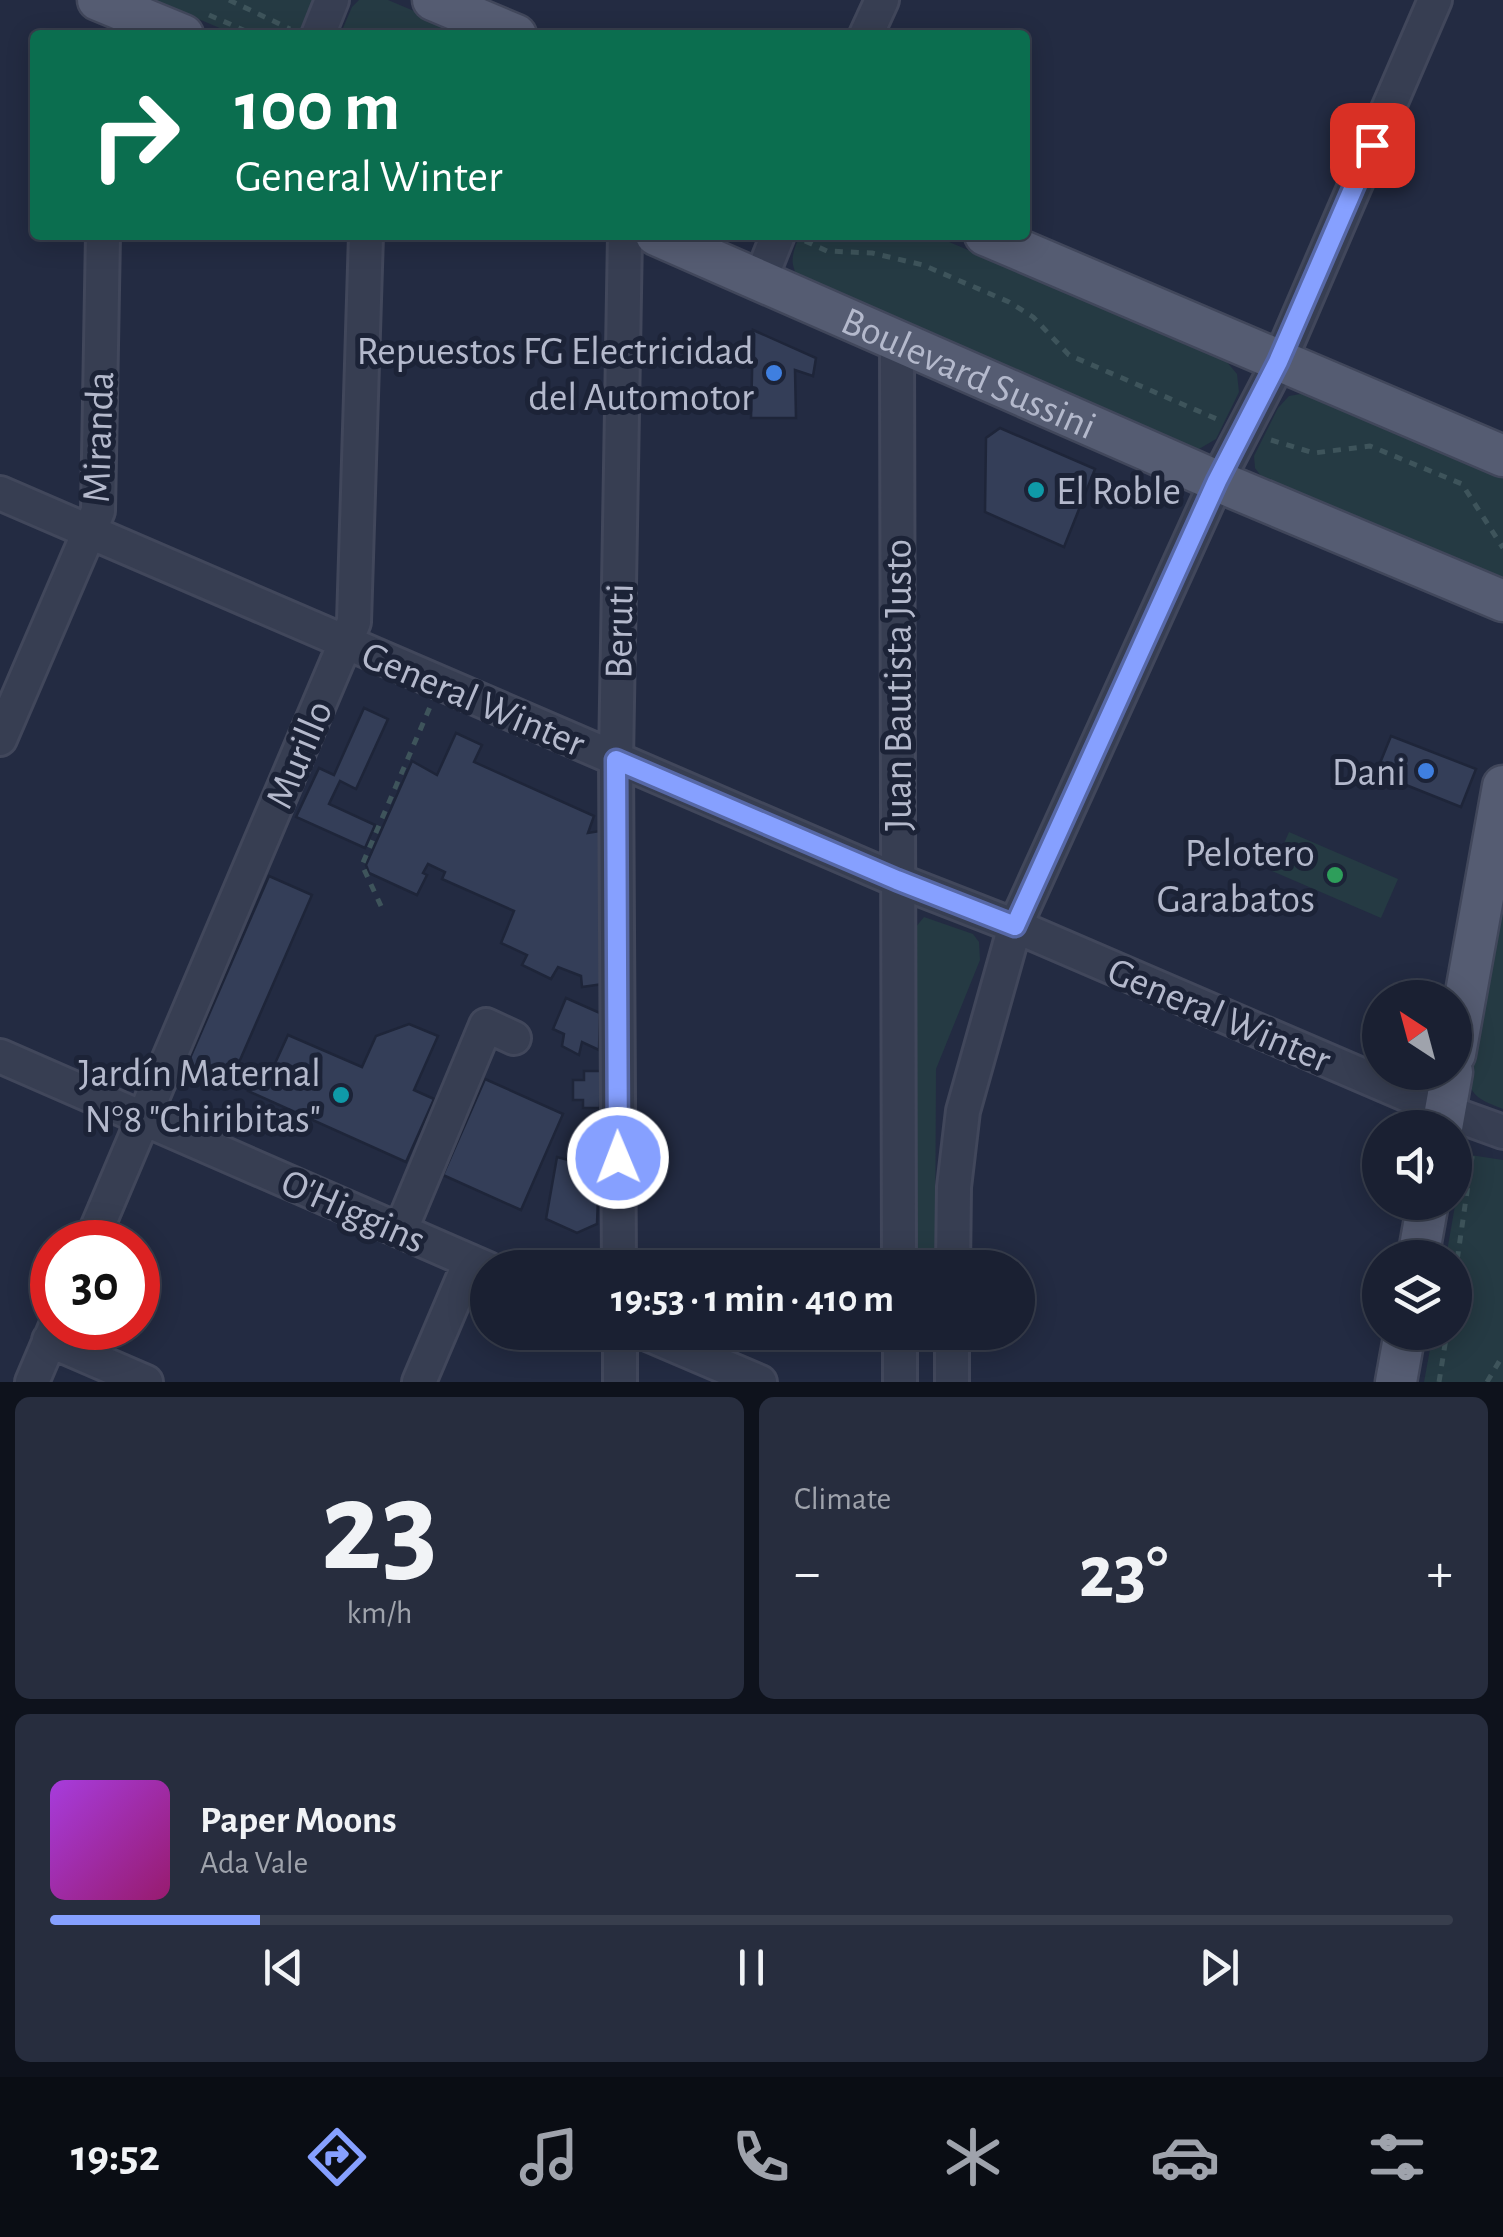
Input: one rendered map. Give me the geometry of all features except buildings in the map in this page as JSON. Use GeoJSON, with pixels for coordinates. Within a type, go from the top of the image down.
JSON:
{"type":"FeatureCollection","features":[{"type":"Feature","properties":{"kind":"main road"},"geometry":{"type":"LineString","coordinates":[[433,0],[504,30]]}},
{"type":"Feature","properties":{"kind":"main road"},"geometry":{"type":"LineString","coordinates":[[104,13],[195,24]]}},
{"type":"Feature","properties":{"kind":"main road","name":"Boulevard Sussini"},"geometry":{"type":"LineString","coordinates":[[668,240],[1217,481],[1503,601]]}},
{"type":"Feature","properties":{"kind":"main road"},"geometry":{"type":"LineString","coordinates":[[997,240],[1503,456]]}},
{"type":"Feature","properties":{"kind":"main road"},"geometry":{"type":"LineString","coordinates":[[1468,980],[1503,786]]}},
{"type":"Feature","properties":{"kind":"main road"},"geometry":{"type":"LineString","coordinates":[[1396,1382],[1402,1350]]}},
{"type":"Feature","properties":{"kind":"street"},"geometry":{"type":"LineString","coordinates":[[320,30],[332,0]]}},
{"type":"Feature","properties":{"kind":"street"},"geometry":{"type":"LineString","coordinates":[[868,30],[882,0]]}},
{"type":"Feature","properties":{"kind":"street"},"geometry":{"type":"LineString","coordinates":[[953,1250],[954,1187],[963,1111],[1015,926],[1217,481],[1278,362],[1435,0]]}},
{"type":"Feature","properties":{"kind":"street","name":"Miranda"},"geometry":{"type":"LineString","coordinates":[[0,739],[98,511],[103,240]]}},
{"type":"Feature","properties":{"kind":"street","name":"Murillo"},"geometry":{"type":"LineString","coordinates":[[100,1220],[354,622],[366,240]]}},
{"type":"Feature","properties":{"kind":"street","name":"Beruti"},"geometry":{"type":"LineString","coordinates":[[619,1250],[616,760],[625,240]]}},
{"type":"Feature","properties":{"kind":"street"},"geometry":{"type":"LineString","coordinates":[[760,280],[776,240]]}},
{"type":"Feature","properties":{"kind":"street","name":"Juan Bautista Justo"},"geometry":{"type":"LineString","coordinates":[[896,342],[899,1250]]}},
{"type":"Feature","properties":{"kind":"street","name":"General Winter"},"geometry":{"type":"LineString","coordinates":[[0,493],[897,880],[1446,1104],[1503,1132]]}},
{"type":"Feature","properties":{"kind":"street"},"geometry":{"type":"LineString","coordinates":[[400,1230],[486,1025],[514,1038]]}},
{"type":"Feature","properties":{"kind":"street","name":"O'Higgins"},"geometry":{"type":"LineString","coordinates":[[0,1056],[470,1261]]}},
{"type":"Feature","properties":{"kind":"street"},"geometry":{"type":"LineString","coordinates":[[419,1382],[470,1281]]}},
{"type":"Feature","properties":{"kind":"street"},"geometry":{"type":"LineString","coordinates":[[32,1382],[45,1350]]}},
{"type":"Feature","properties":{"kind":"street"},"geometry":{"type":"LineString","coordinates":[[83,1350],[146,1382]]}},
{"type":"Feature","properties":{"kind":"street"},"geometry":{"type":"LineString","coordinates":[[620,1350],[620,1382]]}},
{"type":"Feature","properties":{"kind":"street"},"geometry":{"type":"LineString","coordinates":[[685,1350],[760,1382]]}},
{"type":"Feature","properties":{"kind":"street"},"geometry":{"type":"LineString","coordinates":[[900,1350],[900,1382]]}},
{"type":"Feature","properties":{"kind":"street"},"geometry":{"type":"LineString","coordinates":[[952,1350],[952,1382]]}},
{"type":"Feature","properties":{"kind":"path"},"geometry":{"type":"LineString","coordinates":[[228,0],[291,30]]}},
{"type":"Feature","properties":{"kind":"path"},"geometry":{"type":"LineString","coordinates":[[195,24],[228,30]]}},
{"type":"Feature","properties":{"kind":"path"},"geometry":{"type":"LineString","coordinates":[[802,240],[827,251],[872,253],[922,265],[991,294],[1033,317],[1069,355],[1242,431],[1314,453],[1370,446],[1462,484],[1503,548]]}},
{"type":"Feature","properties":{"kind":"path"},"geometry":{"type":"LineString","coordinates":[[381,906],[362,865],[440,683]]}},
{"type":"Feature","properties":{"kind":"path"},"geometry":{"type":"LineString","coordinates":[[1439,1382],[1443,1350]]}},
{"type":"Feature","properties":{"kind":"path"},"geometry":{"type":"LineString","coordinates":[[1487,1382],[1503,1355]]}},
{"type":"Feature","properties":{"kind":"shaded area"},"geometry":{"type":"Polygon","coordinates":[[[154,0],[315,0],[302,30],[224,30],[154,0]]]}},
{"type":"Feature","properties":{"kind":"shaded area"},"geometry":{"type":"Polygon","coordinates":[[[359,0],[388,0],[459,30],[342,30],[359,0]]]}},
{"type":"Feature","properties":{"kind":"shaded area"},"geometry":{"type":"Polygon","coordinates":[[[798,240],[945,240],[1226,361],[1237,374],[1239,392],[1216,439],[1199,449],[1181,448],[801,281],[794,269],[798,240]]]}},
{"type":"Feature","properties":{"kind":"shaded area"},"geometry":{"type":"Polygon","coordinates":[[[1306,393],[1503,477],[1503,581],[1264,480],[1255,468],[1254,456],[1278,408],[1289,396],[1306,393]]]}},
{"type":"Feature","properties":{"kind":"shaded area","name":"Pelotero Garabatos"},"geometry":{"type":"Polygon","coordinates":[[[1289,832],[1398,879],[1381,918],[1272,871],[1289,832]]]}},
{"type":"Feature","properties":{"kind":"shaded area"},"geometry":{"type":"Polygon","coordinates":[[[1503,877],[1503,1109],[1484,1101],[1472,1088],[1472,1048],[1503,877]]]}},
{"type":"Feature","properties":{"kind":"shaded area"},"geometry":{"type":"Polygon","coordinates":[[[924,917],[973,934],[979,942],[980,960],[936,1069],[935,1250],[914,1250],[915,928],[924,917]]]}},
{"type":"Feature","properties":{"kind":"shaded area"},"geometry":{"type":"Polygon","coordinates":[[[1472,1155],[1503,1160],[1503,1382],[1424,1382],[1430,1350],[1472,1350],[1472,1240],[1449,1240],[1452,1220],[1472,1220],[1472,1155]]]}},
{"type":"Feature","properties":{"kind":"place","name":"Repuestos FG Electricidad del Automotor"},"geometry":{"type":"Point","coordinates":[774,373]}},
{"type":"Feature","properties":{"kind":"place","name":"El Roble"},"geometry":{"type":"Point","coordinates":[1036,490]}},
{"type":"Feature","properties":{"kind":"place","name":"Dani"},"geometry":{"type":"Point","coordinates":[1426,771]}},
{"type":"Feature","properties":{"kind":"place","name":"Pelotero Garabatos"},"geometry":{"type":"Point","coordinates":[1335,875]}},
{"type":"Feature","properties":{"kind":"place","name":"Jardín Maternal N°8 \"Chiribitas\""},"geometry":{"type":"Point","coordinates":[341,1095]}},
{"type":"Feature","properties":{"kind":"route"},"geometry":{"type":"LineString","coordinates":[[618,1158],[616,760],[1015,926],[1217,481],[1278,362],[1372,145]]}}]}
